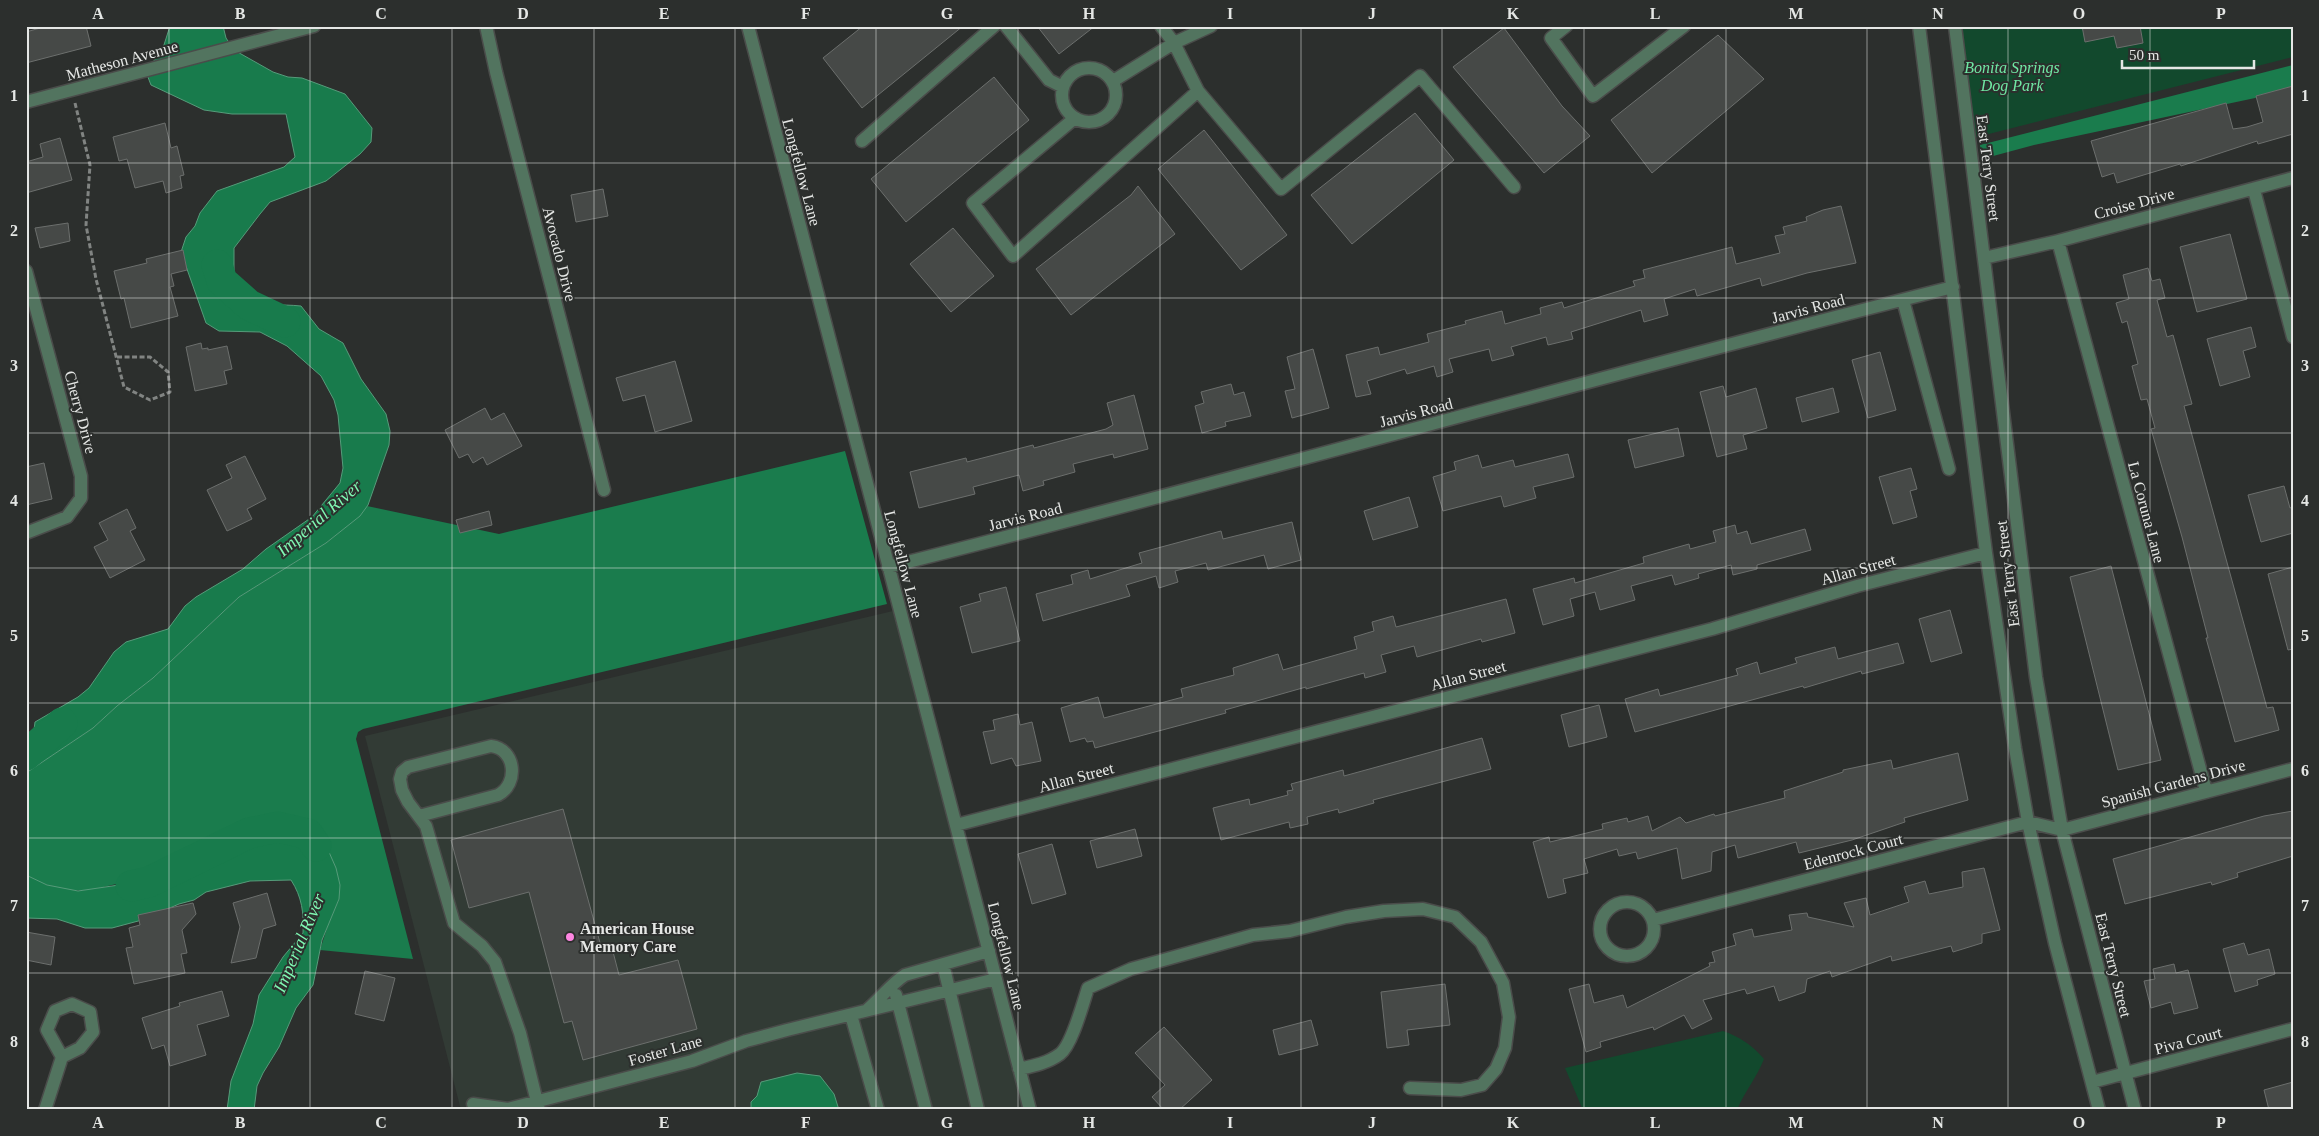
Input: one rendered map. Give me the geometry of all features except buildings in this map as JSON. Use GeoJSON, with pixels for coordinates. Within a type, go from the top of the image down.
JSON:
{"type":"FeatureCollection","features":[{"type":"Feature","properties":{"kind":"street","name":"Matheson Avenue"},"geometry":{"type":"LineString","coordinates":[[26,102],[314,26]]}},
{"type":"Feature","properties":{"kind":"street","name":"Avocado Drive"},"geometry":{"type":"LineString","coordinates":[[486,26],[496,72],[604,490]]}},
{"type":"Feature","properties":{"kind":"street","name":"Longfellow Lane"},"geometry":{"type":"LineString","coordinates":[[748,26],[1030,1110]]}},
{"type":"Feature","properties":{"kind":"street"},"geometry":{"type":"LineString","coordinates":[[862,142],[994,26]]}},
{"type":"Feature","properties":{"kind":"street"},"geometry":{"type":"LineString","coordinates":[[1006,26],[1049,80],[1063,87]]}},
{"type":"Feature","properties":{"kind":"street"},"geometry":{"type":"LineString","coordinates":[[1161,26],[1174,43],[1198,91],[1281,189],[1420,76],[1514,187]]}},
{"type":"Feature","properties":{"kind":"street"},"geometry":{"type":"LineString","coordinates":[[1113,81],[1174,43],[1211,26]]}},
{"type":"Feature","properties":{"kind":"street"},"geometry":{"type":"LineString","coordinates":[[1566,26],[1551,38],[1593,96],[1684,26]]}},
{"type":"Feature","properties":{"kind":"street"},"geometry":{"type":"LineString","coordinates":[[1919,26],[1986,552],[2028,822],[2055,943],[2099,1110]]}},
{"type":"Feature","properties":{"kind":"street","name":"East Terry Street"},"geometry":{"type":"LineString","coordinates":[[1955,26],[2036,676],[2062,830],[2135,1110]]}},
{"type":"Feature","properties":{"kind":"street"},"geometry":{"type":"LineString","coordinates":[[1091,68],[1099,70],[1113,81],[1116,98],[1109,114],[1093,122],[1076,118],[1064,105],[1063,87],[1074,73],[1091,68]]}},
{"type":"Feature","properties":{"kind":"street"},"geometry":{"type":"LineString","coordinates":[[1076,118],[973,203],[1014,256],[1198,91]]}},
{"type":"Feature","properties":{"kind":"street","name":"Croise Drive"},"geometry":{"type":"LineString","coordinates":[[1984,258],[2058,241],[2130,220],[2254,190],[2293,178]]}},
{"type":"Feature","properties":{"kind":"street"},"geometry":{"type":"LineString","coordinates":[[2254,190],[2293,337]]}},
{"type":"Feature","properties":{"kind":"street","name":"La Coruna Lane"},"geometry":{"type":"LineString","coordinates":[[2058,241],[2206,791]]}},
{"type":"Feature","properties":{"kind":"street","name":"Cherry Drive"},"geometry":{"type":"LineString","coordinates":[[26,271],[81,476],[81,498],[67,517],[26,533]]}},
{"type":"Feature","properties":{"kind":"street","name":"Jarvis Road"},"geometry":{"type":"LineString","coordinates":[[888,567],[1088,517],[1625,372],[1953,287]]}},
{"type":"Feature","properties":{"kind":"street"},"geometry":{"type":"LineString","coordinates":[[1903,300],[1949,469]]}},
{"type":"Feature","properties":{"kind":"street","name":"Allan Street"},"geometry":{"type":"LineString","coordinates":[[956,825],[1712,629],[1856,586],[1986,552]]}},
{"type":"Feature","properties":{"kind":"street"},"geometry":{"type":"LineString","coordinates":[[419,816],[498,795],[506,791],[511,784],[512,772],[506,753],[499,747],[491,746],[408,767],[402,772],[400,779],[402,790],[408,802],[426,826],[454,923],[482,946],[495,962],[520,1033],[538,1106]]}},
{"type":"Feature","properties":{"kind":"street","name":"Spanish Gardens Drive"},"geometry":{"type":"LineString","coordinates":[[2062,830],[2293,769]]}},
{"type":"Feature","properties":{"kind":"street","name":"Edenrock Court"},"geometry":{"type":"LineString","coordinates":[[1653,920],[2028,822],[2062,830]]}},
{"type":"Feature","properties":{"kind":"street"},"geometry":{"type":"LineString","coordinates":[[1625,902],[1634,903],[1643,907],[1653,920],[1654,936],[1650,944],[1636,955],[1626,957],[1617,955],[1608,949],[1602,941],[1601,919],[1607,910],[1614,905],[1625,902]]}},
{"type":"Feature","properties":{"kind":"street"},"geometry":{"type":"LineString","coordinates":[[1019,1069],[1047,1062],[1062,1053],[1073,1032],[1088,988],[1131,969],[1253,935],[1290,931],[1346,917],[1384,911],[1424,909],[1455,917],[1481,942],[1503,983],[1509,1018],[1505,1048],[1496,1070],[1482,1085],[1461,1090],[1410,1088]]}},
{"type":"Feature","properties":{"kind":"street","name":"Foster Lane"},"geometry":{"type":"LineString","coordinates":[[865,1011],[893,986],[896,980],[989,951]]}},
{"type":"Feature","properties":{"kind":"street"},"geometry":{"type":"LineString","coordinates":[[943,964],[978,1108],[965,1110]]}},
{"type":"Feature","properties":{"kind":"street","name":"Foster Lane"},"geometry":{"type":"LineString","coordinates":[[473,1104],[508,1109],[538,1106],[692,1061],[754,1039],[996,979]]}},
{"type":"Feature","properties":{"kind":"street"},"geometry":{"type":"LineString","coordinates":[[893,986],[926,1110]]}},
{"type":"Feature","properties":{"kind":"street"},"geometry":{"type":"LineString","coordinates":[[851,1015],[878,1110]]}},
{"type":"Feature","properties":{"kind":"street","name":"Piva Court"},"geometry":{"type":"LineString","coordinates":[[2092,1082],[2293,1029]]}},
{"type":"Feature","properties":{"kind":"street"},"geometry":{"type":"LineString","coordinates":[[45,1110],[62,1057]]}},
{"type":"Feature","properties":{"kind":"path"},"geometry":{"type":"LineString","coordinates":[[71,90],[90,165],[86,225],[96,279],[118,357],[124,388],[150,400],[170,392],[168,372],[150,357],[118,357]]}},
{"type":"Feature","properties":{"kind":"shaded area"},"geometry":{"type":"Polygon","coordinates":[[[2293,65],[2293,90],[2034,145],[1982,159],[1980,145],[2293,65]]]}},
{"type":"Feature","properties":{"kind":"shaded area"},"geometry":{"type":"Polygon","coordinates":[[[845,451],[887,604],[363,729],[358,732],[356,739],[413,959],[320,950],[339,899],[325,843],[299,830],[269,831],[245,843],[203,856],[179,869],[91,890],[57,888],[41,883],[26,875],[26,773],[93,728],[117,706],[153,678],[239,597],[326,543],[359,516],[367,506],[499,534],[845,451]]]}},
{"type":"Feature","properties":{"kind":"shaded area"},"geometry":{"type":"Polygon","coordinates":[[[893,611],[1023,1110],[461,1110],[365,736],[893,611]]]}},
{"type":"Feature","properties":{"kind":"green space","name":"Bonita Springs Dog Park"},"geometry":{"type":"Polygon","coordinates":[[[1955,26],[2293,26],[2293,57],[1969,139],[1955,26]]]}},
{"type":"Feature","properties":{"kind":"green space"},"geometry":{"type":"Polygon","coordinates":[[[1723,1031],[1745,1042],[1764,1059],[1737,1110],[1583,1110],[1565,1068],[1723,1031]]]}},
{"type":"Feature","properties":{"kind":"water"},"geometry":{"type":"Polygon","coordinates":[[[170,26],[223,26],[226,38],[234,50],[273,72],[288,77],[302,78],[345,94],[372,128],[371,142],[360,154],[326,181],[270,202],[234,248],[234,275],[244,302],[301,306],[319,329],[343,343],[361,379],[386,414],[390,431],[389,445],[368,505],[360,516],[326,543],[239,597],[153,678],[117,706],[93,728],[26,773],[26,759],[31,754],[35,722],[78,697],[89,688],[114,652],[126,642],[168,629],[185,606],[196,597],[243,569],[266,549],[312,517],[340,483],[343,468],[338,415],[334,400],[321,376],[287,346],[260,332],[219,331],[206,323],[181,252],[186,237],[195,226],[200,213],[217,191],[284,167],[295,157],[286,114],[232,114],[204,110],[151,85],[146,72],[163,48],[170,26]]]}},
{"type":"Feature","properties":{"kind":"water"},"geometry":{"type":"Polygon","coordinates":[[[284,827],[299,830],[325,843],[336,868],[340,885],[339,899],[322,940],[313,985],[296,1008],[279,1047],[263,1073],[257,1086],[254,1110],[227,1110],[231,1081],[253,1024],[259,995],[283,957],[303,933],[301,905],[298,893],[291,880],[250,881],[206,892],[194,900],[179,904],[142,920],[112,928],[85,928],[57,919],[26,918],[26,875],[47,885],[78,891],[119,885],[179,869],[215,851],[245,843],[269,831],[284,827]]]}},
{"type":"Feature","properties":{"kind":"water"},"geometry":{"type":"Polygon","coordinates":[[[797,1073],[820,1076],[834,1094],[839,1110],[751,1110],[751,1102],[757,1096],[761,1082],[797,1073]]]}},
{"type":"Feature","properties":{"kind":"waterway","name":"Imperial River"},"geometry":{"type":"LineString","coordinates":[[217,265],[222,281],[249,305],[285,322]]}},
{"type":"Feature","properties":{"kind":"waterway","name":"Imperial River"},"geometry":{"type":"LineString","coordinates":[[26,755],[62,723]]}},
{"type":"Feature","properties":{"kind":"waterway","name":"Imperial River"},"geometry":{"type":"LineString","coordinates":[[131,886],[149,882],[249,833],[278,827],[308,834],[316,846]]}},
{"type":"Feature","properties":{"kind":"place","name":"American House Memory Care"},"geometry":{"type":"Point","coordinates":[570,937]}}]}
